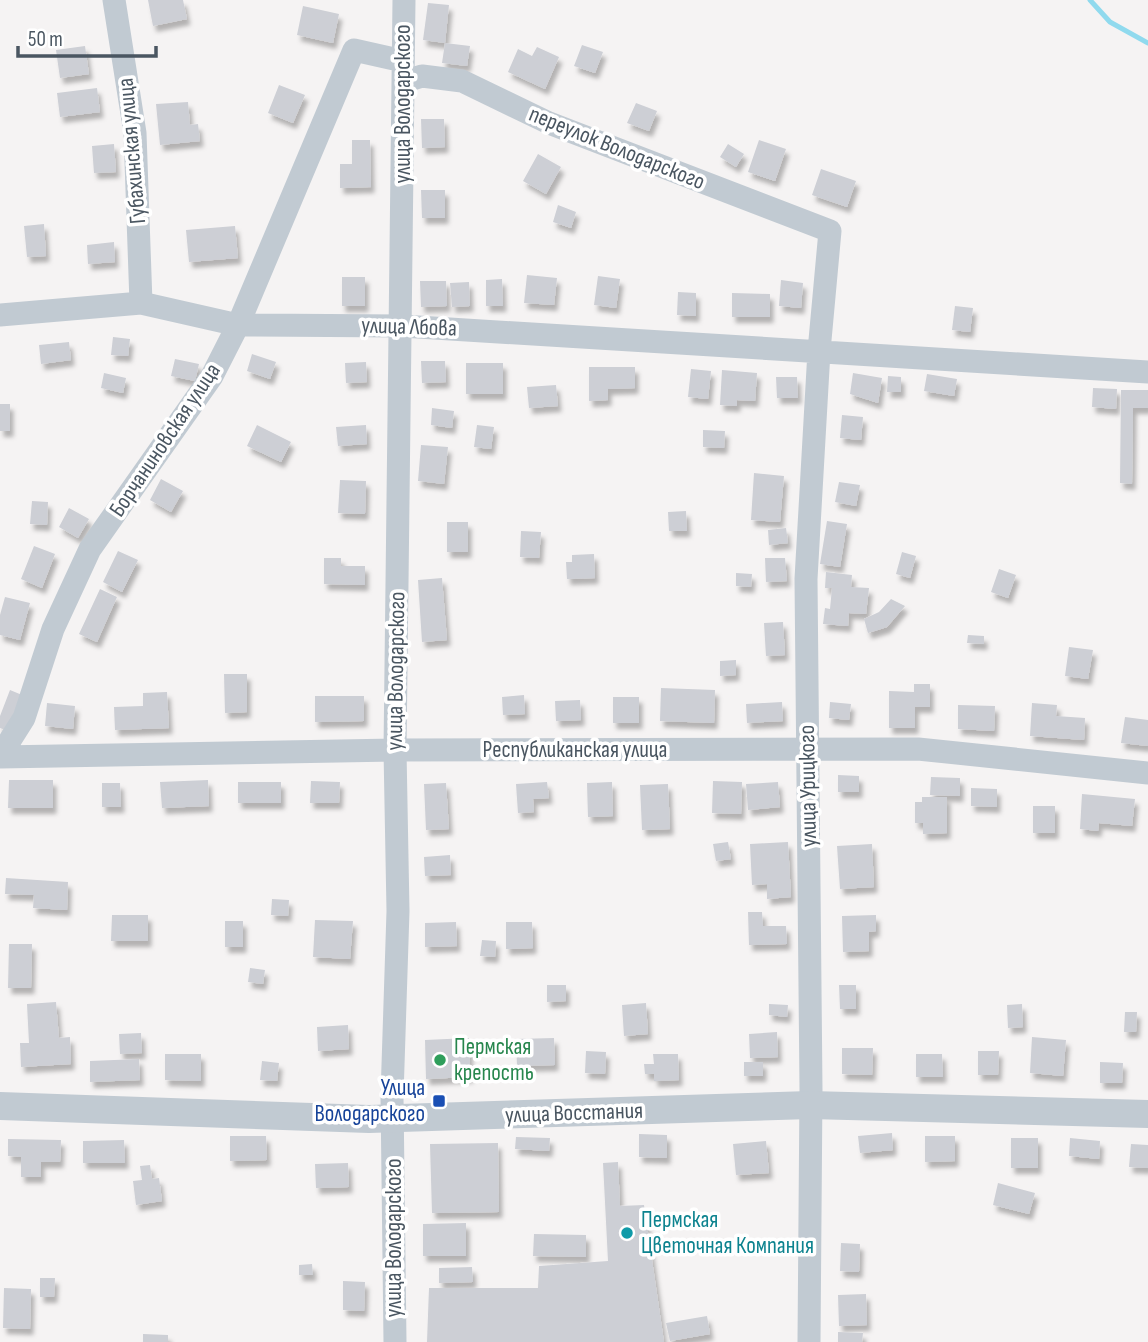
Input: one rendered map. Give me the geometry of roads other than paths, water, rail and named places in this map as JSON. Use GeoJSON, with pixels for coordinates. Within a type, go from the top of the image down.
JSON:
{"type":"FeatureCollection","features":[{"type":"Feature","properties":{"kind":"street","name":"Губахинская улица"},"geometry":{"type":"LineString","coordinates":[[114,0],[135,133],[141,303]]}},
{"type":"Feature","properties":{"kind":"street","name":"улица Володарского"},"geometry":{"type":"LineString","coordinates":[[395,1342],[393,1118],[398,911],[395,750],[404,0]]}},
{"type":"Feature","properties":{"kind":"street","name":"Борчаниновская улица"},"geometry":{"type":"LineString","coordinates":[[0,757],[24,718],[53,629],[90,549],[212,376],[238,325],[354,50],[403,71]]}},
{"type":"Feature","properties":{"kind":"street","name":"переулок Володарского"},"geometry":{"type":"LineString","coordinates":[[403,71],[462,80],[549,123],[830,231]]}},
{"type":"Feature","properties":{"kind":"street","name":"улица Урицкого"},"geometry":{"type":"LineString","coordinates":[[808,1342],[810,1105],[806,579],[819,351],[830,231]]}},
{"type":"Feature","properties":{"kind":"street","name":"улица Лбова"},"geometry":{"type":"LineString","coordinates":[[0,315],[141,303],[238,325],[402,326],[1148,372]]}},
{"type":"Feature","properties":{"kind":"street","name":"Республиканская улица"},"geometry":{"type":"LineString","coordinates":[[0,757],[395,750],[918,749],[1148,773]]}},
{"type":"Feature","properties":{"kind":"street","name":"улица Восстания"},"geometry":{"type":"LineString","coordinates":[[0,1106],[393,1118],[810,1105],[1148,1114]]}},
{"type":"Feature","properties":{"kind":"waterway"},"geometry":{"type":"LineString","coordinates":[[1090,0],[1110,22],[1148,43]]}},
{"type":"Feature","properties":{"kind":"place","name":"Пермская крепость"},"geometry":{"type":"Point","coordinates":[440,1060]}},
{"type":"Feature","properties":{"kind":"place","name":"Улица Володарского"},"geometry":{"type":"Point","coordinates":[439,1101]}},
{"type":"Feature","properties":{"kind":"place","name":"Пермская Цветочная Компания"},"geometry":{"type":"Point","coordinates":[627,1233]}}]}
